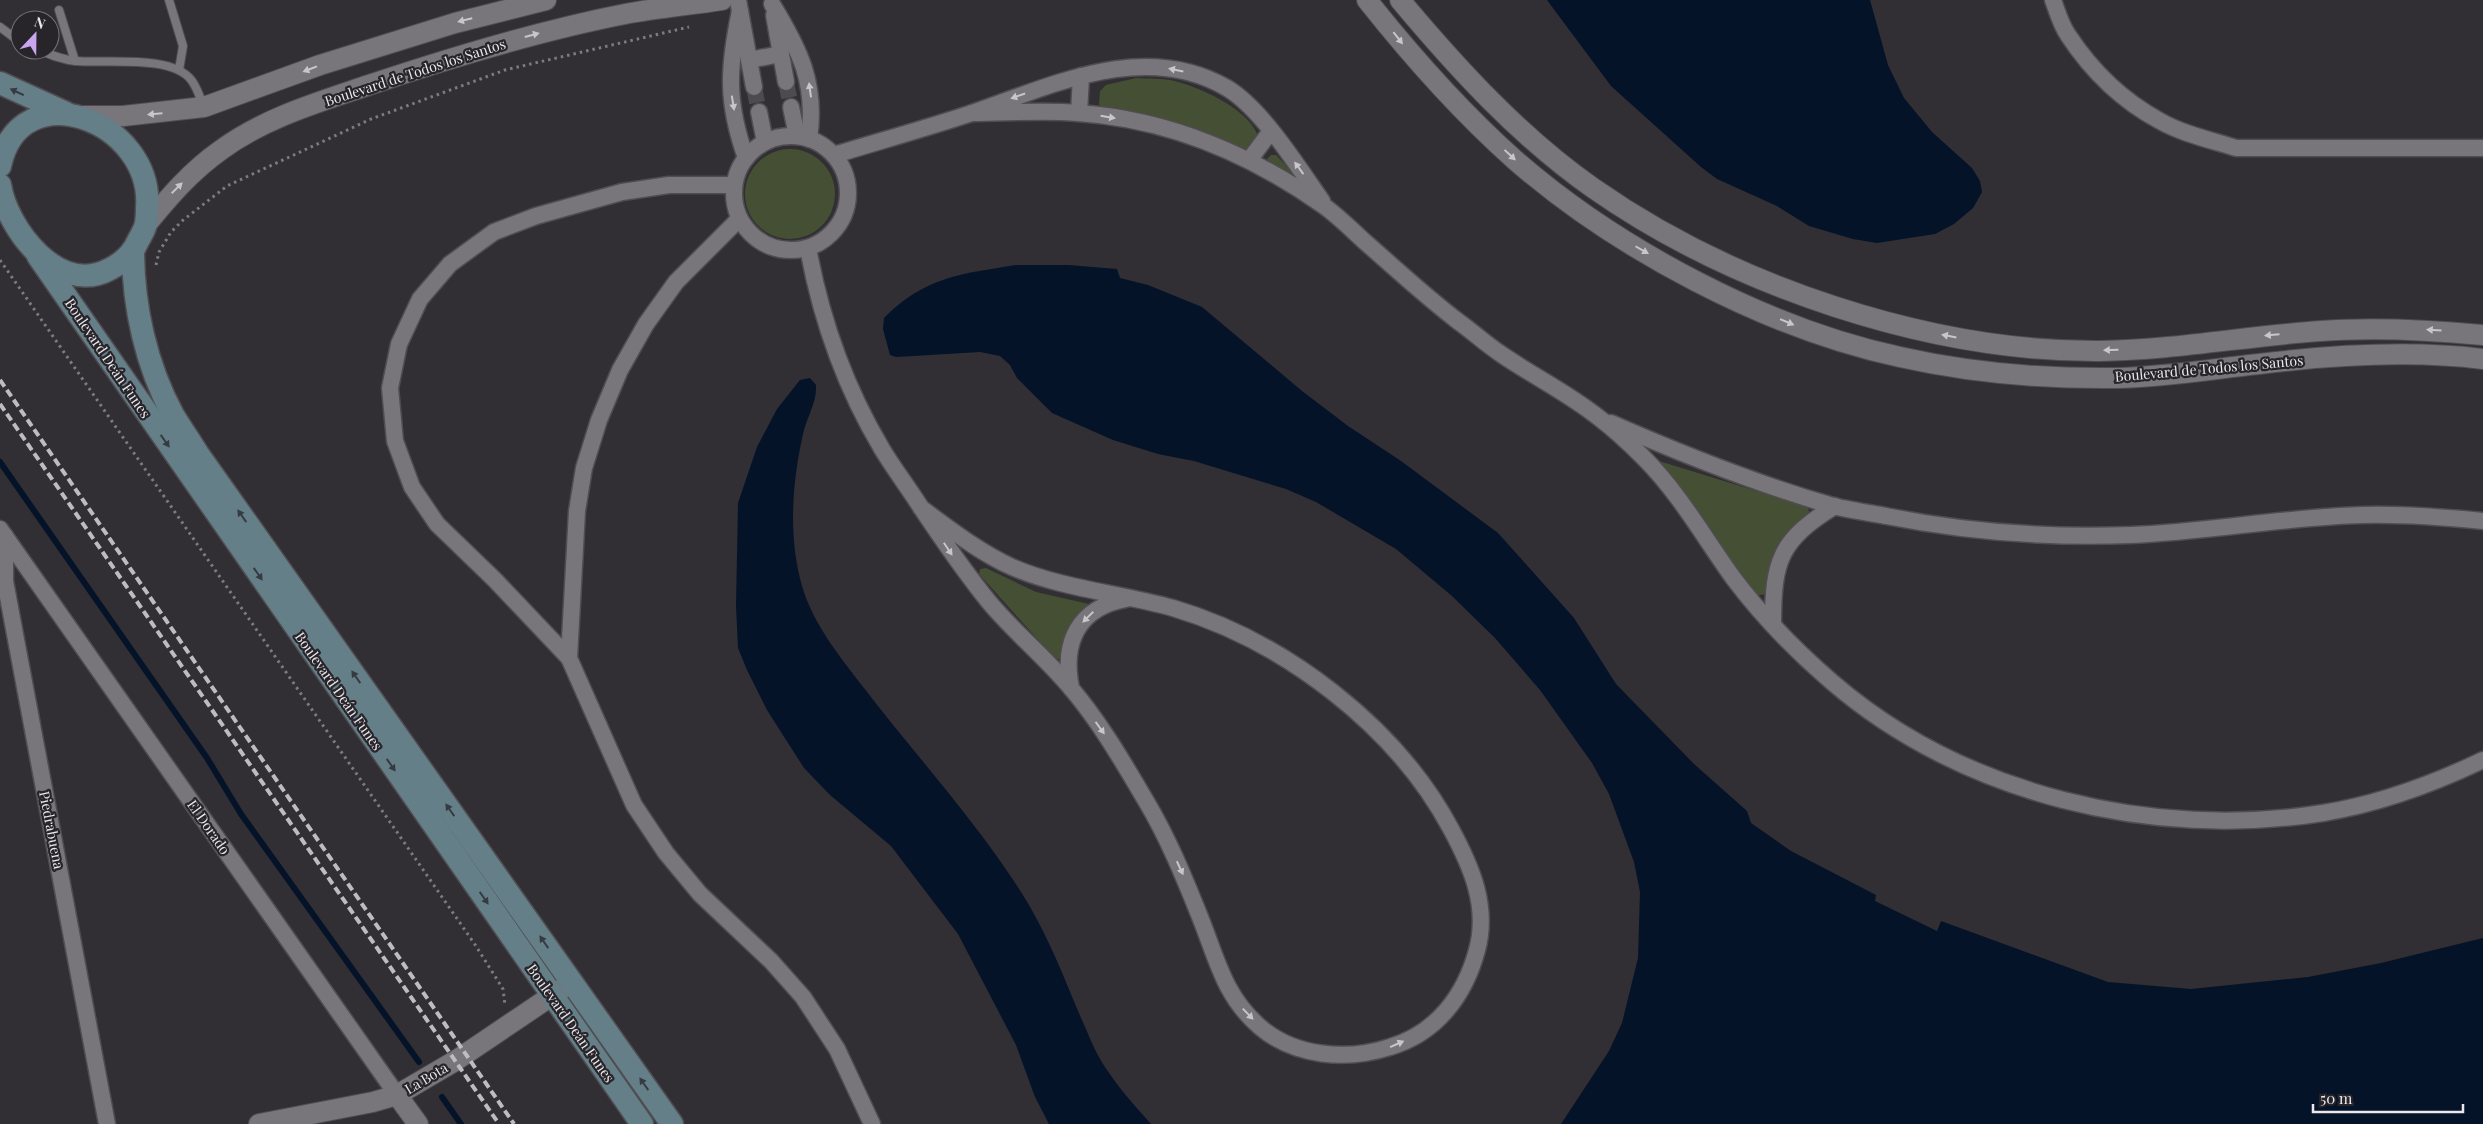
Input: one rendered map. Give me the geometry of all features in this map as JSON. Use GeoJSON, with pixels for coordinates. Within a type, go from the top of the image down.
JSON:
{"type":"FeatureCollection","features":[{"type":"Feature","properties":{"kind":"main road"},"geometry":{"type":"LineString","coordinates":[[0,84],[75,114],[110,131],[132,152],[145,177],[148,197],[146,225],[133,250],[120,263],[104,272],[95,274],[64,271],[38,256]]}},
{"type":"Feature","properties":{"kind":"main road"},"geometry":{"type":"LineString","coordinates":[[0,166],[3,152],[12,136],[25,124],[42,117],[75,114]]}},
{"type":"Feature","properties":{"kind":"main road","name":"Boulevard Deán Funes"},"geometry":{"type":"LineString","coordinates":[[0,185],[8,213],[642,1124]]}},
{"type":"Feature","properties":{"kind":"main road","name":"Boulevard Deán Funes"},"geometry":{"type":"LineString","coordinates":[[133,250],[137,311],[148,352],[173,414],[198,454],[672,1124]]}},
{"type":"Feature","properties":{"kind":"street"},"geometry":{"type":"LineString","coordinates":[[75,114],[124,116],[204,107],[320,65],[446,26],[546,0]]}},
{"type":"Feature","properties":{"kind":"street","name":"Boulevard de Todos los Santos"},"geometry":{"type":"LineString","coordinates":[[146,225],[173,191],[221,150],[265,125],[311,105],[458,56],[539,33],[626,14],[722,0]]}},
{"type":"Feature","properties":{"kind":"street","name":"Boulevard de Todos los Santos"},"geometry":{"type":"LineString","coordinates":[[1367,0],[1410,54],[1462,110],[1517,161],[1564,198],[1623,239],[1674,268],[1741,302],[1804,328],[1899,357],[2001,373],[2057,378],[2170,375],[2327,357],[2409,355],[2483,359]]}},
{"type":"Feature","properties":{"kind":"street","name":"Boulevard de Todos los Santos"},"geometry":{"type":"LineString","coordinates":[[1400,0],[1436,42],[1514,123],[1591,186],[1631,214],[1734,267],[1845,310],[1936,333],[1996,345],[2044,350],[2143,350],[2265,336],[2374,328],[2483,335]]}},
{"type":"Feature","properties":{"kind":"street"},"geometry":{"type":"LineString","coordinates":[[2053,0],[2067,34],[2093,68],[2120,94],[2160,121],[2199,137],[2244,148],[2483,148]]}},
{"type":"Feature","properties":{"kind":"street"},"geometry":{"type":"LineString","coordinates":[[772,2],[786,82]]}},
{"type":"Feature","properties":{"kind":"street"},"geometry":{"type":"LineString","coordinates":[[772,2],[802,58],[810,90],[812,123],[803,138]]}},
{"type":"Feature","properties":{"kind":"street"},"geometry":{"type":"LineString","coordinates":[[739,6],[754,87]]}},
{"type":"Feature","properties":{"kind":"street"},"geometry":{"type":"LineString","coordinates":[[739,6],[731,54],[730,83],[739,138],[746,158]]}},
{"type":"Feature","properties":{"kind":"street"},"geometry":{"type":"LineString","coordinates":[[749,60],[781,54]]}},
{"type":"Feature","properties":{"kind":"street"},"geometry":{"type":"LineString","coordinates":[[834,155],[972,113],[1082,76],[1127,66],[1160,66],[1196,74],[1228,89],[1271,131],[1327,208]]}},
{"type":"Feature","properties":{"kind":"street"},"geometry":{"type":"LineString","coordinates":[[1079,113],[1082,76]]}},
{"type":"Feature","properties":{"kind":"street"},"geometry":{"type":"LineString","coordinates":[[791,107],[803,138]]}},
{"type":"Feature","properties":{"kind":"street"},"geometry":{"type":"LineString","coordinates":[[759,112],[765,142]]}},
{"type":"Feature","properties":{"kind":"street"},"geometry":{"type":"LineString","coordinates":[[972,113],[1079,113],[1132,121],[1186,133],[1250,159],[1327,208],[1438,306],[1500,354],[1598,417],[1644,459],[1667,483],[1737,583],[1773,624],[1833,683],[1885,721],[1925,745],[1988,776],[2050,797],[2118,812],[2182,819],[2250,820],[2324,812],[2399,794],[2483,760]]}},
{"type":"Feature","properties":{"kind":"street"},"geometry":{"type":"LineString","coordinates":[[1250,159],[1271,131]]}},
{"type":"Feature","properties":{"kind":"street"},"geometry":{"type":"LineString","coordinates":[[780,137],[803,138],[834,155],[844,172],[848,190],[846,209],[838,226],[825,240],[808,248],[792,251],[768,246],[749,232],[740,219],[734,202],[734,185],[738,170],[746,158],[765,142],[780,137]]}},
{"type":"Feature","properties":{"kind":"street"},"geometry":{"type":"LineString","coordinates":[[734,185],[668,185],[622,192],[536,216],[494,232],[450,264],[420,299],[399,344],[390,388],[395,441],[412,487],[437,524],[496,580],[569,658],[634,806],[666,853],[700,894],[771,961],[803,997],[838,1049],[872,1124]]}},
{"type":"Feature","properties":{"kind":"street"},"geometry":{"type":"LineString","coordinates":[[569,658],[577,512],[584,468],[599,420],[620,370],[651,317],[676,282],[740,219]]}},
{"type":"Feature","properties":{"kind":"street"},"geometry":{"type":"LineString","coordinates":[[808,248],[816,291],[844,376],[882,449],[950,553],[992,606],[1071,688],[1111,743],[1156,817],[1184,878],[1211,945],[1221,978],[1238,1004],[1262,1029],[1297,1048],[1328,1055],[1363,1054],[1394,1046],[1427,1028],[1454,1003],[1471,973],[1480,940],[1480,901],[1470,866],[1443,814],[1408,764],[1348,705],[1292,662],[1228,628],[1176,609],[1053,581],[1011,566],[972,544],[922,508]]}},
{"type":"Feature","properties":{"kind":"street"},"geometry":{"type":"LineString","coordinates":[[1598,417],[1721,469],[1836,506],[1933,525],[1984,532],[2073,535],[2180,533],[2288,520],[2362,515],[2441,517],[2483,521]]}},
{"type":"Feature","properties":{"kind":"street"},"geometry":{"type":"LineString","coordinates":[[1773,624],[1773,589],[1778,566],[1788,543],[1808,523],[1836,506]]}},
{"type":"Feature","properties":{"kind":"street","name":"El Dorado"},"geometry":{"type":"LineString","coordinates":[[2,533],[418,1124]]}},
{"type":"Feature","properties":{"kind":"street","name":"Piedrabuena"},"geometry":{"type":"LineString","coordinates":[[2,533],[5,581],[108,1124]]}},
{"type":"Feature","properties":{"kind":"street"},"geometry":{"type":"LineString","coordinates":[[1071,688],[1067,666],[1068,651],[1083,621],[1108,602],[1131,598]]}},
{"type":"Feature","properties":{"kind":"street","name":"La Bota"},"geometry":{"type":"LineString","coordinates":[[259,1124],[373,1102],[397,1095],[572,982]]}},
{"type":"Feature","properties":{"kind":"lane"},"geometry":{"type":"LineString","coordinates":[[169,0],[183,46],[179,70]]}},
{"type":"Feature","properties":{"kind":"lane"},"geometry":{"type":"LineString","coordinates":[[60,13],[75,61]]}},
{"type":"Feature","properties":{"kind":"lane"},"geometry":{"type":"LineString","coordinates":[[60,58],[75,61],[162,64],[179,70],[191,80],[204,107]]}},
{"type":"Feature","properties":{"kind":"path"},"geometry":{"type":"LineString","coordinates":[[154,270],[159,252],[171,232],[227,186],[371,119],[505,70],[689,27]]}},
{"type":"Feature","properties":{"kind":"path"},"geometry":{"type":"LineString","coordinates":[[0,260],[476,946],[503,989],[504,1027]]}},
{"type":"Feature","properties":{"kind":"green space"},"geometry":{"type":"Polygon","coordinates":[[[1136,78],[1175,81],[1212,95],[1237,110],[1255,129],[1259,140],[1253,149],[1242,152],[1102,110],[1099,104],[1100,91],[1106,85],[1136,78]]]}},
{"type":"Feature","properties":{"kind":"green space"},"geometry":{"type":"Polygon","coordinates":[[[790,149],[807,152],[822,162],[832,177],[835,194],[832,211],[822,226],[807,236],[790,239],[773,236],[758,226],[748,211],[745,194],[748,177],[758,162],[773,152],[790,149]]]}},
{"type":"Feature","properties":{"kind":"green space"},"geometry":{"type":"Polygon","coordinates":[[[1271,155],[1276,155],[1302,182],[1269,164],[1267,159],[1271,155]]]}},
{"type":"Feature","properties":{"kind":"green space"},"geometry":{"type":"Polygon","coordinates":[[[1659,461],[1808,507],[1810,516],[1776,552],[1766,594],[1754,596],[1659,461]]]}},
{"type":"Feature","properties":{"kind":"green space"},"geometry":{"type":"Polygon","coordinates":[[[986,568],[1036,592],[1089,604],[1090,611],[1062,658],[1056,660],[979,574],[980,569],[986,568]]]}},
{"type":"Feature","properties":{"kind":"water"},"geometry":{"type":"Polygon","coordinates":[[[1547,0],[1870,0],[1888,65],[1904,98],[1932,132],[1972,168],[1980,181],[1982,192],[1973,208],[1954,224],[1935,234],[1877,243],[1853,239],[1809,226],[1777,206],[1717,179],[1701,167],[1611,86],[1547,0]]]}},
{"type":"Feature","properties":{"kind":"water"},"geometry":{"type":"Polygon","coordinates":[[[1016,265],[1068,265],[1117,269],[1120,278],[1148,285],[1202,307],[1302,391],[1498,533],[1574,618],[1616,684],[1694,764],[1747,811],[1751,823],[1791,851],[1876,895],[1875,901],[1937,931],[1941,921],[2108,982],[2191,989],[2308,977],[2381,963],[2483,938],[2483,1124],[1561,1124],[1609,1051],[1622,1023],[1638,958],[1640,892],[1634,862],[1609,794],[1592,763],[1540,690],[1495,638],[1452,596],[1396,549],[1316,502],[1286,489],[1194,461],[1158,454],[1113,440],[1052,413],[1017,378],[1010,365],[1000,356],[980,352],[896,357],[890,355],[883,329],[884,318],[899,304],[915,293],[945,279],[1016,265]]]}},
{"type":"Feature","properties":{"kind":"water"},"geometry":{"type":"Polygon","coordinates":[[[810,378],[816,385],[816,392],[799,453],[794,491],[793,529],[802,586],[813,614],[828,640],[846,664],[971,821],[1011,876],[1044,932],[1100,1059],[1120,1088],[1151,1124],[1049,1124],[1035,1097],[1016,1045],[958,934],[891,846],[830,795],[804,768],[767,710],[747,670],[738,648],[736,606],[738,503],[757,447],[777,409],[800,380],[810,378]]]}},
{"type":"Feature","properties":{"kind":"waterway"},"geometry":{"type":"LineString","coordinates":[[0,462],[207,758],[241,814],[419,1062]]}},
{"type":"Feature","properties":{"kind":"waterway"},"geometry":{"type":"LineString","coordinates":[[442,1097],[461,1124]]}},
{"type":"Feature","properties":{"kind":"tunnel"},"geometry":{"type":"LineString","coordinates":[[786,82],[791,107]]}},
{"type":"Feature","properties":{"kind":"tunnel"},"geometry":{"type":"LineString","coordinates":[[754,87],[759,112]]}},
{"type":"Feature","properties":{"kind":"railway"},"geometry":{"type":"LineString","coordinates":[[0,380],[514,1124]]}},
{"type":"Feature","properties":{"kind":"railway"},"geometry":{"type":"LineString","coordinates":[[0,404],[499,1124]]}}]}
